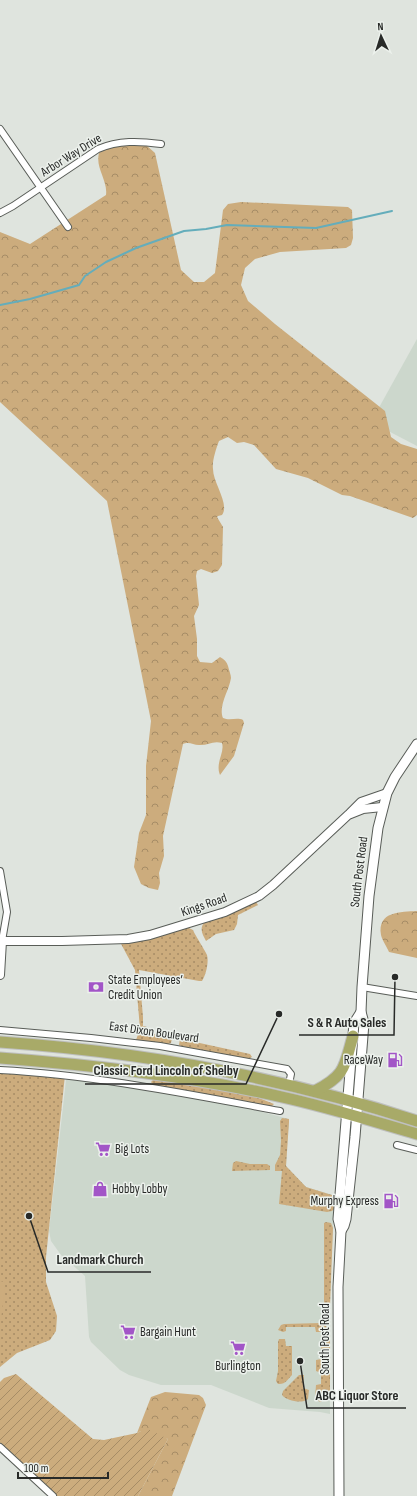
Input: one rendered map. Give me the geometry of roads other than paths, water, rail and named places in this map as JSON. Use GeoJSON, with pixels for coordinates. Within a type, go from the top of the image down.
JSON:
{"type":"FeatureCollection","features":[{"type":"Feature","properties":{"kind":"highway"},"geometry":{"type":"LineString","coordinates":[[316,1091],[332,1082],[341,1072],[353,1036]]}},
{"type":"Feature","properties":{"kind":"highway","name":"East Dixon Boulevard"},"geometry":{"type":"LineString","coordinates":[[0,1042],[97,1050],[177,1062],[289,1084],[353,1101],[417,1121]]}},
{"type":"Feature","properties":{"kind":"highway"},"geometry":{"type":"LineString","coordinates":[[0,1058],[147,1073],[240,1088],[283,1097],[417,1134]]}},
{"type":"Feature","properties":{"kind":"main road","name":"South Post Road"},"geometry":{"type":"LineString","coordinates":[[339,1496],[338,1287],[341,1230],[346,1219],[353,1101],[364,1024],[361,1012],[362,987],[372,867],[382,807],[387,793],[417,744]]}},
{"type":"Feature","properties":{"kind":"main road","name":"South Post Road"},"geometry":{"type":"LineString","coordinates":[[353,1101],[354,1023],[361,1012]]}},
{"type":"Feature","properties":{"kind":"street"},"geometry":{"type":"LineString","coordinates":[[0,129],[68,227]]}},
{"type":"Feature","properties":{"kind":"street","name":"Arbor Way Drive"},"geometry":{"type":"LineString","coordinates":[[0,213],[107,144],[129,141],[161,144]]}},
{"type":"Feature","properties":{"kind":"street"},"geometry":{"type":"LineString","coordinates":[[348,815],[360,802],[387,793]]}},
{"type":"Feature","properties":{"kind":"street","name":"Kings Road"},"geometry":{"type":"LineString","coordinates":[[1,941],[128,939],[150,935],[225,912],[259,896],[273,885],[348,815],[363,809],[382,807]]}},
{"type":"Feature","properties":{"kind":"street"},"geometry":{"type":"LineString","coordinates":[[0,871],[7,912],[1,941],[0,975]]}},
{"type":"Feature","properties":{"kind":"street"},"geometry":{"type":"LineString","coordinates":[[362,987],[417,996]]}},
{"type":"Feature","properties":{"kind":"street","name":"East Dixon Boulevard"},"geometry":{"type":"LineString","coordinates":[[0,1030],[113,1040],[180,1049],[288,1070],[291,1074],[289,1084]]}},
{"type":"Feature","properties":{"kind":"street"},"geometry":{"type":"LineString","coordinates":[[177,1062],[180,1049]]}},
{"type":"Feature","properties":{"kind":"street"},"geometry":{"type":"LineString","coordinates":[[0,1070],[70,1076],[146,1087],[280,1111]]}},
{"type":"Feature","properties":{"kind":"street"},"geometry":{"type":"LineString","coordinates":[[146,1087],[147,1073]]}},
{"type":"Feature","properties":{"kind":"street"},"geometry":{"type":"LineString","coordinates":[[397,1145],[417,1150]]}},
{"type":"Feature","properties":{"kind":"street"},"geometry":{"type":"LineString","coordinates":[[0,1447],[53,1496]]}},
{"type":"Feature","properties":{"kind":"waterway"},"geometry":{"type":"LineString","coordinates":[[0,305],[30,299],[79,285],[85,276],[106,262],[136,248],[184,231],[227,225],[316,228],[392,211]]}},
{"type":"Feature","properties":{"kind":"place","name":"S & R Auto Sales"},"geometry":{"type":"Point","coordinates":[395,977]}},
{"type":"Feature","properties":{"kind":"place","name":"State Employees’ Credit Union"},"geometry":{"type":"Point","coordinates":[96,987]}},
{"type":"Feature","properties":{"kind":"place","name":"Classic Ford Lincoln of Shelby"},"geometry":{"type":"Point","coordinates":[279,1014]}},
{"type":"Feature","properties":{"kind":"place","name":"RaceWay"},"geometry":{"type":"Point","coordinates":[395,1060]}},
{"type":"Feature","properties":{"kind":"place","name":"Big Lots"},"geometry":{"type":"Point","coordinates":[103,1149]}},
{"type":"Feature","properties":{"kind":"place","name":"Hobby Lobby"},"geometry":{"type":"Point","coordinates":[100,1189]}},
{"type":"Feature","properties":{"kind":"place","name":"Murphy Express"},"geometry":{"type":"Point","coordinates":[391,1201]}},
{"type":"Feature","properties":{"kind":"place","name":"Landmark Church"},"geometry":{"type":"Point","coordinates":[29,1216]}},
{"type":"Feature","properties":{"kind":"place","name":"Bargain Hunt"},"geometry":{"type":"Point","coordinates":[128,1332]}},
{"type":"Feature","properties":{"kind":"place","name":"Burlington"},"geometry":{"type":"Point","coordinates":[238,1348]}},
{"type":"Feature","properties":{"kind":"place","name":"ABC Liquor Store"},"geometry":{"type":"Point","coordinates":[300,1361]}}]}
